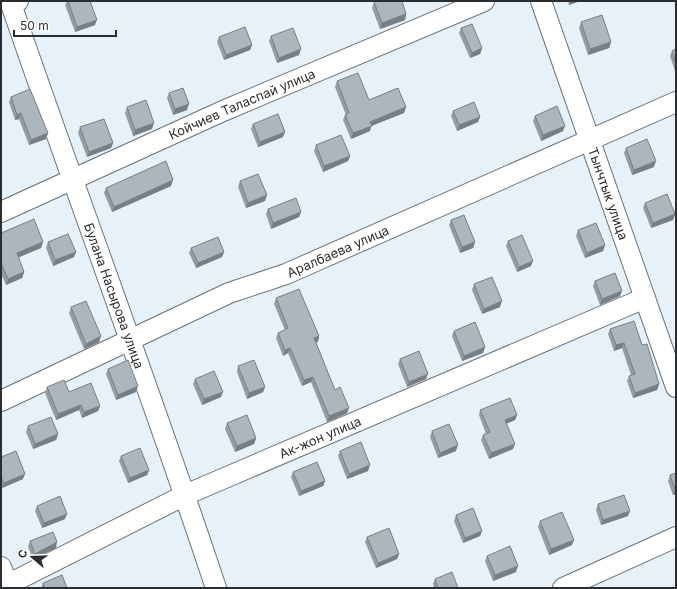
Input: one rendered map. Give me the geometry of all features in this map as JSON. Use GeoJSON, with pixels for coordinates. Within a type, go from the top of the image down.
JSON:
{"type":"FeatureCollection","features":[{"type":"Feature","properties":{"kind":"street","name":"Койчиев Таласпай улица"},"geometry":{"type":"LineString","coordinates":[[1,212],[224,111],[484,1]]}},
{"type":"Feature","properties":{"kind":"street","name":"Тынчтык улица"},"geometry":{"type":"LineString","coordinates":[[541,1],[676,387]]}},
{"type":"Feature","properties":{"kind":"street","name":"Булана Насырова улица"},"geometry":{"type":"LineString","coordinates":[[14,3],[72,180],[185,495],[216,588]]}},
{"type":"Feature","properties":{"kind":"street","name":"Аралбаева улица"},"geometry":{"type":"LineString","coordinates":[[1,401],[229,293],[286,274],[589,139],[676,102]]}},
{"type":"Feature","properties":{"kind":"street","name":"Ак-жон улица"},"geometry":{"type":"LineString","coordinates":[[5,582],[185,495],[645,298]]}},
{"type":"Feature","properties":{"kind":"street"},"geometry":{"type":"LineString","coordinates":[[563,588],[676,537]]}},
{"type":"Feature","properties":{"kind":"building"},"geometry":{"type":"Polygon","coordinates":[[[68,1],[90,1],[97,20],[77,27],[68,1]]]}},
{"type":"Feature","properties":{"kind":"building"},"geometry":{"type":"Polygon","coordinates":[[[402,1],[406,14],[382,23],[374,2],[402,1]]]}},
{"type":"Feature","properties":{"kind":"building"},"geometry":{"type":"Polygon","coordinates":[[[602,15],[611,42],[590,49],[581,22],[602,15]]]}},
{"type":"Feature","properties":{"kind":"building"},"geometry":{"type":"Polygon","coordinates":[[[472,24],[482,48],[472,53],[461,28],[472,24]]]}},
{"type":"Feature","properties":{"kind":"building"},"geometry":{"type":"Polygon","coordinates":[[[245,27],[252,45],[226,55],[219,37],[245,27]]]}},
{"type":"Feature","properties":{"kind":"building"},"geometry":{"type":"Polygon","coordinates":[[[293,28],[301,49],[279,58],[271,36],[293,28]]]}},
{"type":"Feature","properties":{"kind":"building"},"geometry":{"type":"Polygon","coordinates":[[[676,49],[676,63],[672,51],[676,49]]]}},
{"type":"Feature","properties":{"kind":"building"},"geometry":{"type":"Polygon","coordinates":[[[358,73],[369,100],[398,88],[406,107],[370,122],[372,126],[353,133],[345,115],[349,113],[337,81],[358,73]]]}},
{"type":"Feature","properties":{"kind":"building"},"geometry":{"type":"Polygon","coordinates":[[[183,88],[189,104],[175,109],[169,93],[183,88]]]}},
{"type":"Feature","properties":{"kind":"building"},"geometry":{"type":"Polygon","coordinates":[[[30,89],[48,133],[31,140],[21,113],[17,115],[11,97],[30,89]]]}},
{"type":"Feature","properties":{"kind":"building"},"geometry":{"type":"Polygon","coordinates":[[[146,100],[154,123],[135,130],[127,107],[146,100]]]}},
{"type":"Feature","properties":{"kind":"building"},"geometry":{"type":"Polygon","coordinates":[[[474,102],[480,117],[459,125],[453,111],[474,102]]]}},
{"type":"Feature","properties":{"kind":"building"},"geometry":{"type":"Polygon","coordinates":[[[557,106],[565,126],[543,135],[535,116],[557,106]]]}},
{"type":"Feature","properties":{"kind":"building"},"geometry":{"type":"Polygon","coordinates":[[[278,114],[285,132],[260,142],[253,124],[278,114]]]}},
{"type":"Feature","properties":{"kind":"building"},"geometry":{"type":"Polygon","coordinates":[[[104,119],[113,143],[89,152],[80,127],[104,119]]]}},
{"type":"Feature","properties":{"kind":"building"},"geometry":{"type":"Polygon","coordinates":[[[341,135],[350,156],[324,166],[316,145],[341,135]]]}},
{"type":"Feature","properties":{"kind":"building"},"geometry":{"type":"Polygon","coordinates":[[[647,139],[656,161],[634,170],[626,148],[647,139]]]}},
{"type":"Feature","properties":{"kind":"building"},"geometry":{"type":"Polygon","coordinates":[[[166,161],[173,180],[114,207],[106,188],[166,161]]]}},
{"type":"Feature","properties":{"kind":"building"},"geometry":{"type":"Polygon","coordinates":[[[258,174],[267,195],[248,203],[240,181],[258,174]]]}},
{"type":"Feature","properties":{"kind":"building"},"geometry":{"type":"Polygon","coordinates":[[[667,194],[675,214],[653,223],[645,203],[667,194]]]}},
{"type":"Feature","properties":{"kind":"building"},"geometry":{"type":"Polygon","coordinates":[[[296,198],[301,212],[273,223],[268,209],[296,198]]]}},
{"type":"Feature","properties":{"kind":"building"},"geometry":{"type":"Polygon","coordinates":[[[464,215],[475,242],[462,247],[451,220],[464,215]]]}},
{"type":"Feature","properties":{"kind":"building"},"geometry":{"type":"Polygon","coordinates":[[[34,219],[43,242],[17,253],[24,272],[8,279],[1,263],[1,233],[34,219]]]}},
{"type":"Feature","properties":{"kind":"building"},"geometry":{"type":"Polygon","coordinates":[[[596,223],[605,245],[587,253],[578,230],[596,223]]]}},
{"type":"Feature","properties":{"kind":"building"},"geometry":{"type":"Polygon","coordinates":[[[68,234],[76,252],[55,260],[48,242],[68,234]]]}},
{"type":"Feature","properties":{"kind":"building"},"geometry":{"type":"Polygon","coordinates":[[[522,235],[533,261],[519,267],[508,241],[522,235]]]}},
{"type":"Feature","properties":{"kind":"building"},"geometry":{"type":"Polygon","coordinates":[[[218,237],[224,252],[198,263],[191,248],[218,237]]]}},
{"type":"Feature","properties":{"kind":"building"},"geometry":{"type":"Polygon","coordinates":[[[615,273],[622,291],[602,299],[595,281],[615,273]]]}},
{"type":"Feature","properties":{"kind":"building"},"geometry":{"type":"Polygon","coordinates":[[[492,277],[502,301],[484,309],[474,284],[492,277]]]}},
{"type":"Feature","properties":{"kind":"building"},"geometry":{"type":"Polygon","coordinates":[[[299,289],[319,336],[314,338],[335,390],[340,387],[349,408],[329,416],[313,377],[304,380],[290,348],[285,350],[278,333],[288,328],[276,298],[299,289]]]}},
{"type":"Feature","properties":{"kind":"building"},"geometry":{"type":"Polygon","coordinates":[[[86,301],[101,336],[86,344],[71,307],[86,301]]]}},
{"type":"Feature","properties":{"kind":"building"},"geometry":{"type":"Polygon","coordinates":[[[634,321],[642,345],[647,344],[659,384],[635,393],[629,376],[635,374],[624,343],[616,345],[610,329],[634,321]]]}},
{"type":"Feature","properties":{"kind":"building"},"geometry":{"type":"Polygon","coordinates":[[[475,322],[485,347],[464,356],[454,331],[475,322]]]}},
{"type":"Feature","properties":{"kind":"building"},"geometry":{"type":"Polygon","coordinates":[[[419,351],[428,374],[409,382],[400,359],[419,351]]]}},
{"type":"Feature","properties":{"kind":"building"},"geometry":{"type":"Polygon","coordinates":[[[128,360],[138,386],[118,395],[108,369],[128,360]]]}},
{"type":"Feature","properties":{"kind":"building"},"geometry":{"type":"Polygon","coordinates":[[[254,360],[265,387],[249,393],[238,366],[254,360]]]}},
{"type":"Feature","properties":{"kind":"building"},"geometry":{"type":"Polygon","coordinates":[[[214,371],[223,392],[204,399],[195,379],[214,371]]]}},
{"type":"Feature","properties":{"kind":"building"},"geometry":{"type":"Polygon","coordinates":[[[64,380],[69,392],[91,383],[100,406],[84,412],[81,405],[58,414],[47,387],[64,380]]]}},
{"type":"Feature","properties":{"kind":"building"},"geometry":{"type":"Polygon","coordinates":[[[510,398],[517,415],[505,420],[515,444],[491,453],[483,435],[490,432],[480,410],[510,398]]]}},
{"type":"Feature","properties":{"kind":"building"},"geometry":{"type":"Polygon","coordinates":[[[247,415],[256,438],[237,446],[227,423],[247,415]]]}},
{"type":"Feature","properties":{"kind":"building"},"geometry":{"type":"Polygon","coordinates":[[[51,417],[58,434],[35,444],[28,426],[51,417]]]}},
{"type":"Feature","properties":{"kind":"building"},"geometry":{"type":"Polygon","coordinates":[[[449,424],[458,445],[440,453],[432,431],[449,424]]]}},
{"type":"Feature","properties":{"kind":"building"},"geometry":{"type":"Polygon","coordinates":[[[361,442],[370,465],[349,474],[340,451],[361,442]]]}},
{"type":"Feature","properties":{"kind":"building"},"geometry":{"type":"Polygon","coordinates":[[[140,448],[149,470],[130,478],[121,456],[140,448]]]}},
{"type":"Feature","properties":{"kind":"building"},"geometry":{"type":"Polygon","coordinates":[[[16,451],[25,474],[4,483],[1,477],[1,457],[16,451]]]}},
{"type":"Feature","properties":{"kind":"building"},"geometry":{"type":"Polygon","coordinates":[[[317,462],[325,481],[301,491],[293,472],[317,462]]]}},
{"type":"Feature","properties":{"kind":"building"},"geometry":{"type":"Polygon","coordinates":[[[676,473],[676,489],[675,489],[670,475],[676,473]]]}},
{"type":"Feature","properties":{"kind":"building"},"geometry":{"type":"Polygon","coordinates":[[[624,495],[630,511],[603,520],[598,504],[624,495]]]}},
{"type":"Feature","properties":{"kind":"building"},"geometry":{"type":"Polygon","coordinates":[[[60,496],[67,514],[44,523],[37,506],[60,496]]]}},
{"type":"Feature","properties":{"kind":"building"},"geometry":{"type":"Polygon","coordinates":[[[473,508],[482,531],[465,538],[456,515],[473,508]]]}},
{"type":"Feature","properties":{"kind":"building"},"geometry":{"type":"Polygon","coordinates":[[[562,512],[574,540],[551,549],[540,521],[562,512]]]}},
{"type":"Feature","properties":{"kind":"building"},"geometry":{"type":"Polygon","coordinates":[[[389,528],[399,554],[378,563],[367,537],[389,528]]]}},
{"type":"Feature","properties":{"kind":"building"},"geometry":{"type":"Polygon","coordinates":[[[53,532],[57,542],[35,554],[30,541],[53,532]]]}},
{"type":"Feature","properties":{"kind":"building"},"geometry":{"type":"Polygon","coordinates":[[[510,546],[518,566],[495,575],[487,556],[510,546]]]}},
{"type":"Feature","properties":{"kind":"building"},"geometry":{"type":"Polygon","coordinates":[[[452,572],[458,588],[438,588],[435,579],[452,572]]]}},
{"type":"Feature","properties":{"kind":"building"},"geometry":{"type":"Polygon","coordinates":[[[62,575],[67,588],[45,588],[43,583],[62,575]]]}}]}
